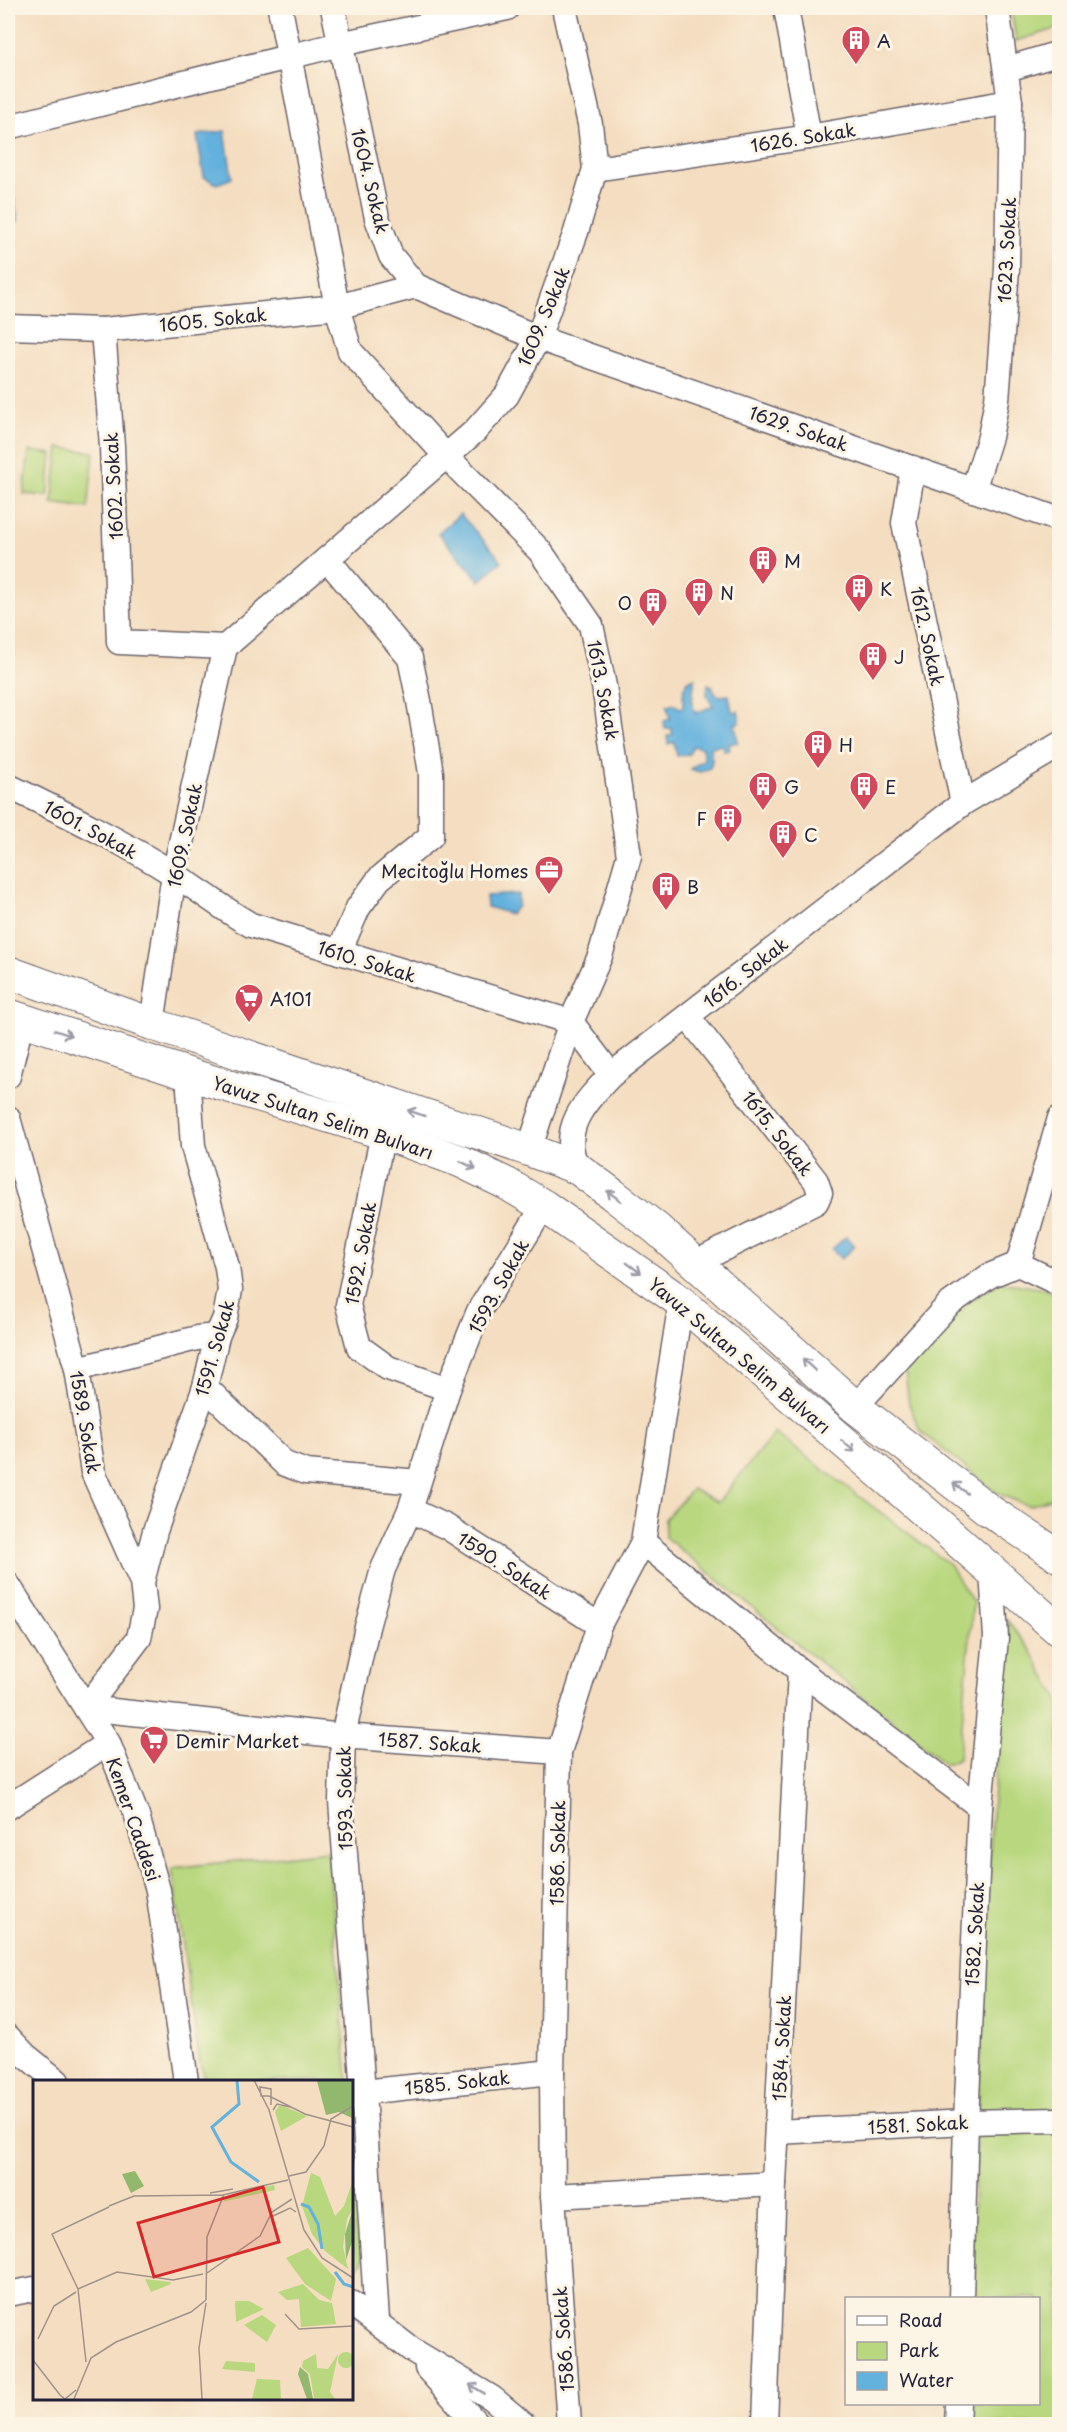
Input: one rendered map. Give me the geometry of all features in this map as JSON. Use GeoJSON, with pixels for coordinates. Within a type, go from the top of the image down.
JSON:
{"type":"FeatureCollection","features":[{"type":"Feature","properties":{"kind":"main road","name":"Yavuz Sultan Selim Bulvarı"},"geometry":{"type":"LineString","coordinates":[[8,972],[152,1024],[577,1168],[657,1229],[855,1407],[990,1511],[1059,1557]]}},
{"type":"Feature","properties":{"kind":"main road","name":"Yavuz Sultan Selim Bulvarı"},"geometry":{"type":"LineString","coordinates":[[15,1018],[188,1074],[383,1133],[460,1161],[507,1184],[544,1206],[681,1302],[992,1570],[1059,1631]]}},
{"type":"Feature","properties":{"kind":"main road"},"geometry":{"type":"LineString","coordinates":[[990,1511],[1059,1533]]}},
{"type":"Feature","properties":{"kind":"main road"},"geometry":{"type":"LineString","coordinates":[[1030,1604],[1059,1649]]}},
{"type":"Feature","properties":{"kind":"street","name":"1613. Sokak"},"geometry":{"type":"LineString","coordinates":[[280,8],[337,307],[350,351],[447,457],[540,551],[591,625],[604,686],[629,856],[600,956],[571,1022],[529,1150]]}},
{"type":"Feature","properties":{"kind":"street","name":"1604. Sokak"},"geometry":{"type":"LineString","coordinates":[[333,8],[377,218],[391,256],[416,286],[538,338]]}},
{"type":"Feature","properties":{"kind":"street"},"geometry":{"type":"LineString","coordinates":[[8,127],[340,44],[507,8]]}},
{"type":"Feature","properties":{"kind":"street","name":"1609. Sokak"},"geometry":{"type":"LineString","coordinates":[[152,1024],[174,874],[225,647],[475,431],[507,394],[538,338],[576,232],[595,169],[583,90],[564,8]]}},
{"type":"Feature","properties":{"kind":"street"},"geometry":{"type":"LineString","coordinates":[[786,8],[809,137]]}},
{"type":"Feature","properties":{"kind":"street","name":"1623. Sokak"},"geometry":{"type":"LineString","coordinates":[[973,490],[990,437],[997,400],[1007,269],[1010,102],[997,8]]}},
{"type":"Feature","properties":{"kind":"street"},"geometry":{"type":"LineString","coordinates":[[1007,69],[1059,53]]}},
{"type":"Feature","properties":{"kind":"street","name":"1626. Sokak"},"geometry":{"type":"LineString","coordinates":[[595,169],[809,137],[1010,102]]}},
{"type":"Feature","properties":{"kind":"street","name":"1605. Sokak"},"geometry":{"type":"LineString","coordinates":[[8,327],[103,330],[337,307],[416,286]]}},
{"type":"Feature","properties":{"kind":"street","name":"1602. Sokak"},"geometry":{"type":"LineString","coordinates":[[103,330],[112,446],[119,642],[225,647]]}},
{"type":"Feature","properties":{"kind":"street","name":"1629. Sokak"},"geometry":{"type":"LineString","coordinates":[[538,338],[1059,520]]}},
{"type":"Feature","properties":{"kind":"street","name":"1612. Sokak"},"geometry":{"type":"LineString","coordinates":[[914,468],[904,523],[963,803]]}},
{"type":"Feature","properties":{"kind":"street"},"geometry":{"type":"LineString","coordinates":[[327,559],[410,658],[431,773],[431,836],[379,879],[358,908],[339,952]]}},
{"type":"Feature","properties":{"kind":"street","name":"1616. Sokak"},"geometry":{"type":"LineString","coordinates":[[577,1168],[573,1160],[570,1132],[589,1099],[611,1075],[963,803],[1059,745]]}},
{"type":"Feature","properties":{"kind":"street","name":"1601. Sokak"},"geometry":{"type":"LineString","coordinates":[[8,786],[64,813],[174,874]]}},
{"type":"Feature","properties":{"kind":"street","name":"1610. Sokak"},"geometry":{"type":"LineString","coordinates":[[174,874],[219,907],[251,925],[571,1022]]}},
{"type":"Feature","properties":{"kind":"street","name":"1615. Sokak"},"geometry":{"type":"LineString","coordinates":[[688,1017],[816,1181],[820,1193],[816,1202],[695,1263]]}},
{"type":"Feature","properties":{"kind":"street"},"geometry":{"type":"LineString","coordinates":[[8,1076],[15,1018]]}},
{"type":"Feature","properties":{"kind":"street"},"geometry":{"type":"LineString","coordinates":[[571,1022],[611,1075]]}},
{"type":"Feature","properties":{"kind":"street","name":"1591. Sokak"},"geometry":{"type":"LineString","coordinates":[[142,1582],[154,1531],[204,1387],[217,1336],[225,1318],[230,1290],[228,1267],[193,1146],[188,1074]]}},
{"type":"Feature","properties":{"kind":"street","name":"1589. Sokak"},"geometry":{"type":"LineString","coordinates":[[8,1118],[77,1369],[93,1472],[142,1582],[145,1609],[139,1638],[86,1708]]}},
{"type":"Feature","properties":{"kind":"street"},"geometry":{"type":"LineString","coordinates":[[1018,1264],[1059,1118]]}},
{"type":"Feature","properties":{"kind":"street","name":"1592. Sokak"},"geometry":{"type":"LineString","coordinates":[[383,1133],[348,1305],[359,1347],[388,1368],[448,1389]]}},
{"type":"Feature","properties":{"kind":"street","name":"1593. Sokak"},"geometry":{"type":"LineString","coordinates":[[377,2321],[363,2092],[341,1801],[343,1736],[367,1627],[383,1569],[410,1510],[448,1389],[479,1311],[544,1206]]}},
{"type":"Feature","properties":{"kind":"street"},"geometry":{"type":"LineString","coordinates":[[855,1407],[948,1305],[989,1276],[1018,1264],[1059,1284]]}},
{"type":"Feature","properties":{"kind":"street","name":"1586. Sokak"},"geometry":{"type":"LineString","coordinates":[[569,2424],[553,2196],[552,2072],[559,1752],[599,1625],[643,1542],[681,1302]]}},
{"type":"Feature","properties":{"kind":"street"},"geometry":{"type":"LineString","coordinates":[[77,1369],[197,1338],[217,1336]]}},
{"type":"Feature","properties":{"kind":"street"},"geometry":{"type":"LineString","coordinates":[[204,1387],[285,1464],[306,1472],[418,1482]]}},
{"type":"Feature","properties":{"kind":"street","name":"1590. Sokak"},"geometry":{"type":"LineString","coordinates":[[410,1510],[447,1527],[599,1625]]}},
{"type":"Feature","properties":{"kind":"street"},"geometry":{"type":"LineString","coordinates":[[643,1542],[800,1671],[980,1807]]}},
{"type":"Feature","properties":{"kind":"street","name":"1582. Sokak"},"geometry":{"type":"LineString","coordinates":[[961,2297],[966,2122],[980,1807],[996,1638],[992,1570]]}},
{"type":"Feature","properties":{"kind":"street","name":"Kemer Caddesi"},"geometry":{"type":"LineString","coordinates":[[8,1585],[108,1743],[137,1816],[158,1890],[186,2080]]}},
{"type":"Feature","properties":{"kind":"street","name":"1584. Sokak"},"geometry":{"type":"LineString","coordinates":[[765,2424],[774,2184],[800,1671]]}},
{"type":"Feature","properties":{"kind":"street","name":"1587. Sokak"},"geometry":{"type":"LineString","coordinates":[[86,1708],[343,1736],[559,1752]]}},
{"type":"Feature","properties":{"kind":"street"},"geometry":{"type":"LineString","coordinates":[[8,1807],[108,1743]]}},
{"type":"Feature","properties":{"kind":"street"},"geometry":{"type":"LineString","coordinates":[[8,2037],[25,2055],[56,2080]]}},
{"type":"Feature","properties":{"kind":"street","name":"1585. Sokak"},"geometry":{"type":"LineString","coordinates":[[363,2092],[552,2072]]}},
{"type":"Feature","properties":{"kind":"street","name":"1581. Sokak"},"geometry":{"type":"LineString","coordinates":[[777,2132],[966,2122],[1059,2120]]}},
{"type":"Feature","properties":{"kind":"street"},"geometry":{"type":"LineString","coordinates":[[553,2196],[774,2184]]}},
{"type":"Feature","properties":{"kind":"street"},"geometry":{"type":"LineString","coordinates":[[8,2294],[33,2289]]}},
{"type":"Feature","properties":{"kind":"street"},"geometry":{"type":"LineString","coordinates":[[352,2304],[412,2350],[492,2398],[523,2424]]}},
{"type":"Feature","properties":{"kind":"street"},"geometry":{"type":"LineString","coordinates":[[412,2350],[477,2424]]}},
{"type":"Feature","properties":{"kind":"street"},"geometry":{"type":"LineString","coordinates":[[957,2424],[958,2405]]}},
{"type":"Feature","properties":{"kind":"green space"},"geometry":{"type":"Polygon","coordinates":[[[1011,8],[1058,8],[1059,28],[1016,41],[1011,8]]]}},
{"type":"Feature","properties":{"kind":"green space"},"geometry":{"type":"Polygon","coordinates":[[[59,448],[94,452],[88,508],[52,503],[59,448]]]}},
{"type":"Feature","properties":{"kind":"green space"},"geometry":{"type":"Polygon","coordinates":[[[29,451],[52,454],[48,496],[24,494],[29,451]]]}},
{"type":"Feature","properties":{"kind":"green space"},"geometry":{"type":"Polygon","coordinates":[[[1000,1282],[1045,1289],[1059,1296],[1060,1481],[1055,1497],[1029,1506],[999,1494],[920,1431],[909,1404],[905,1370],[944,1317],[1000,1282]]]}},
{"type":"Feature","properties":{"kind":"green space"},"geometry":{"type":"Polygon","coordinates":[[[775,1433],[949,1564],[973,1602],[959,1758],[946,1764],[665,1537],[665,1519],[692,1489],[718,1502],[775,1433]]]}},
{"type":"Feature","properties":{"kind":"green space"},"geometry":{"type":"Polygon","coordinates":[[[1007,1620],[1030,1649],[1059,1700],[1059,2424],[965,2424],[966,2405],[1040,2405],[1040,2297],[969,2297],[992,1809],[1009,1638],[1007,1620]]]}},
{"type":"Feature","properties":{"kind":"green space"},"geometry":{"type":"Polygon","coordinates":[[[328,1851],[348,2080],[206,2080],[200,2063],[172,1868],[328,1851]]]}},
{"type":"Feature","properties":{"kind":"green space"},"geometry":{"type":"Polygon","coordinates":[[[352,2127],[363,2260],[354,2275],[352,2274],[352,2127]]]}},
{"type":"Feature","properties":{"kind":"water"},"geometry":{"type":"Polygon","coordinates":[[[225,131],[232,178],[217,184],[204,177],[197,135],[225,131]]]}},
{"type":"Feature","properties":{"kind":"water"},"geometry":{"type":"Polygon","coordinates":[[[14,199],[18,221],[8,223],[8,200],[14,199]]]}},
{"type":"Feature","properties":{"kind":"water"},"geometry":{"type":"Polygon","coordinates":[[[460,514],[502,561],[480,581],[438,533],[460,514]]]}},
{"type":"Feature","properties":{"kind":"water"},"geometry":{"type":"Polygon","coordinates":[[[695,678],[692,700],[696,713],[713,706],[707,695],[708,684],[712,686],[715,694],[729,695],[732,712],[738,711],[740,722],[735,724],[738,742],[729,744],[730,750],[724,751],[722,745],[710,747],[712,761],[710,768],[700,772],[690,769],[704,760],[702,748],[693,746],[689,754],[677,756],[674,742],[668,744],[667,736],[673,734],[671,728],[665,729],[664,721],[670,719],[667,706],[674,704],[680,708],[683,707],[685,686],[695,678]]]}},
{"type":"Feature","properties":{"kind":"water"},"geometry":{"type":"Polygon","coordinates":[[[518,894],[518,906],[510,914],[487,907],[486,896],[518,894]]]}},
{"type":"Feature","properties":{"kind":"water"},"geometry":{"type":"Polygon","coordinates":[[[846,1237],[855,1246],[841,1259],[832,1249],[846,1237]]]}},
{"type":"Feature","properties":{"kind":"place","name":"A"},"geometry":{"type":"Point","coordinates":[856,66]}},
{"type":"Feature","properties":{"kind":"place","name":"M"},"geometry":{"type":"Point","coordinates":[763,586]}},
{"type":"Feature","properties":{"kind":"place","name":"K"},"geometry":{"type":"Point","coordinates":[859,614]}},
{"type":"Feature","properties":{"kind":"place","name":"N"},"geometry":{"type":"Point","coordinates":[699,618]}},
{"type":"Feature","properties":{"kind":"place","name":"O"},"geometry":{"type":"Point","coordinates":[653,628]}},
{"type":"Feature","properties":{"kind":"place","name":"J"},"geometry":{"type":"Point","coordinates":[873,682]}},
{"type":"Feature","properties":{"kind":"place","name":"H"},"geometry":{"type":"Point","coordinates":[818,770]}},
{"type":"Feature","properties":{"kind":"place","name":"G"},"geometry":{"type":"Point","coordinates":[763,812]}},
{"type":"Feature","properties":{"kind":"place","name":"E"},"geometry":{"type":"Point","coordinates":[864,812]}},
{"type":"Feature","properties":{"kind":"place","name":"F"},"geometry":{"type":"Point","coordinates":[728,844]}},
{"type":"Feature","properties":{"kind":"place","name":"C"},"geometry":{"type":"Point","coordinates":[783,860]}},
{"type":"Feature","properties":{"kind":"place","name":"Mecitoğlu Homes"},"geometry":{"type":"Point","coordinates":[549,896]}},
{"type":"Feature","properties":{"kind":"place","name":"B"},"geometry":{"type":"Point","coordinates":[666,912]}},
{"type":"Feature","properties":{"kind":"place","name":"A101"},"geometry":{"type":"Point","coordinates":[249,1024]}},
{"type":"Feature","properties":{"kind":"place","name":"Demir Market"},"geometry":{"type":"Point","coordinates":[154,1766]}}]}
